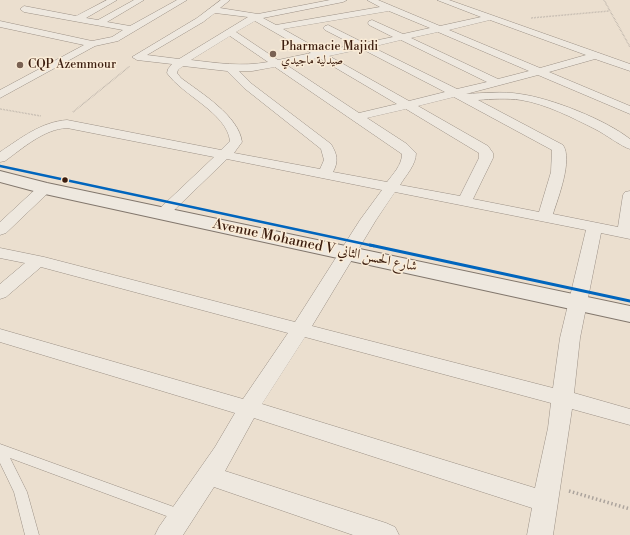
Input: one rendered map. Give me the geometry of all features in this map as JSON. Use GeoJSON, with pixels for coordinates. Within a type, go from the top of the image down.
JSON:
{"type":"FeatureCollection","features":[{"type":"Feature","properties":{"kind":"main road","name":"Avenue Mohamed V شارع الحسن الثاني"},"geometry":{"type":"LineString","coordinates":[[0,166],[168,208],[352,249],[580,297],[630,314]]}},
{"type":"Feature","properties":{"kind":"main road","name":"Avenue Mohamed V شارع الحسن الثاني"},"geometry":{"type":"LineString","coordinates":[[0,176],[45,188],[168,208]]}},
{"type":"Feature","properties":{"kind":"main road","name":"Avenue Mohamed V شارع الحسن الثاني"},"geometry":{"type":"LineString","coordinates":[[580,297],[630,301]]}},
{"type":"Feature","properties":{"kind":"street"},"geometry":{"type":"LineString","coordinates":[[77,19],[113,0]]}},
{"type":"Feature","properties":{"kind":"street"},"geometry":{"type":"LineString","coordinates":[[99,23],[140,0]]}},
{"type":"Feature","properties":{"kind":"street"},"geometry":{"type":"LineString","coordinates":[[0,95],[92,44],[111,41],[183,0]]}},
{"type":"Feature","properties":{"kind":"street"},"geometry":{"type":"LineString","coordinates":[[138,58],[142,53],[200,20],[226,0]]}},
{"type":"Feature","properties":{"kind":"street"},"geometry":{"type":"LineString","coordinates":[[168,208],[236,142],[236,134],[228,123],[173,76],[173,69],[180,63],[255,17],[343,0]]}},
{"type":"Feature","properties":{"kind":"street"},"geometry":{"type":"LineString","coordinates":[[371,0],[630,110]]}},
{"type":"Feature","properties":{"kind":"street"},"geometry":{"type":"LineString","coordinates":[[441,0],[630,68]]}},
{"type":"Feature","properties":{"kind":"street"},"geometry":{"type":"LineString","coordinates":[[275,28],[389,8]]}},
{"type":"Feature","properties":{"kind":"street"},"geometry":{"type":"LineString","coordinates":[[24,9],[130,29]]}},
{"type":"Feature","properties":{"kind":"street"},"geometry":{"type":"LineString","coordinates":[[214,10],[255,17],[471,141],[486,153],[486,158],[465,201]]}},
{"type":"Feature","properties":{"kind":"street"},"geometry":{"type":"LineString","coordinates":[[138,58],[230,68],[252,68],[493,19]]}},
{"type":"Feature","properties":{"kind":"street"},"geometry":{"type":"LineString","coordinates":[[372,23],[497,83]]}},
{"type":"Feature","properties":{"kind":"street"},"geometry":{"type":"LineString","coordinates":[[0,24],[92,44]]}},
{"type":"Feature","properties":{"kind":"street"},"geometry":{"type":"LineString","coordinates":[[328,28],[552,143],[558,148],[560,152],[558,167],[545,217]]}},
{"type":"Feature","properties":{"kind":"street"},"geometry":{"type":"LineString","coordinates":[[168,535],[180,515],[223,454],[248,409],[352,249],[361,231],[408,163],[409,159],[409,153],[230,32]]}},
{"type":"Feature","properties":{"kind":"street"},"geometry":{"type":"LineString","coordinates":[[356,117],[459,95],[595,56]]}},
{"type":"Feature","properties":{"kind":"street"},"geometry":{"type":"LineString","coordinates":[[230,68],[248,86],[326,147],[330,152],[331,161],[325,173]]}},
{"type":"Feature","properties":{"kind":"street"},"geometry":{"type":"LineString","coordinates":[[459,95],[504,96],[528,99],[587,122],[620,137],[630,145]]}},
{"type":"Feature","properties":{"kind":"street"},"geometry":{"type":"LineString","coordinates":[[0,158],[45,129],[61,122],[628,233],[630,195]]}},
{"type":"Feature","properties":{"kind":"street"},"geometry":{"type":"LineString","coordinates":[[0,230],[45,188]]}},
{"type":"Feature","properties":{"kind":"street"},"geometry":{"type":"LineString","coordinates":[[540,535],[559,428],[570,338],[594,227]]}},
{"type":"Feature","properties":{"kind":"street"},"geometry":{"type":"LineString","coordinates":[[0,253],[38,261],[300,329],[630,417]]}},
{"type":"Feature","properties":{"kind":"street"},"geometry":{"type":"LineString","coordinates":[[0,293],[38,261]]}},
{"type":"Feature","properties":{"kind":"street"},"geometry":{"type":"LineString","coordinates":[[0,335],[464,475],[547,493]]}},
{"type":"Feature","properties":{"kind":"street"},"geometry":{"type":"LineString","coordinates":[[208,475],[386,535]]}},
{"type":"Feature","properties":{"kind":"lane"},"geometry":{"type":"LineString","coordinates":[[0,450],[180,515]]}},
{"type":"Feature","properties":{"kind":"lane"},"geometry":{"type":"LineString","coordinates":[[0,450],[22,493],[32,535]]}},
{"type":"Feature","properties":{"kind":"path"},"geometry":{"type":"LineString","coordinates":[[604,0],[630,47]]}},
{"type":"Feature","properties":{"kind":"path"},"geometry":{"type":"LineString","coordinates":[[493,19],[578,15],[609,11]]}},
{"type":"Feature","properties":{"kind":"path"},"geometry":{"type":"LineString","coordinates":[[0,110],[61,122],[125,71],[138,58]]}},
{"type":"Feature","properties":{"kind":"path"},"geometry":{"type":"LineString","coordinates":[[547,493],[630,509]]}},
{"type":"Feature","properties":{"kind":"transit line"},"geometry":{"type":"LineString","coordinates":[[0,166],[630,301]]}},
{"type":"Feature","properties":{"kind":"place","name":"Pharmacie Majidi صيدلية ماجيدي"},"geometry":{"type":"Point","coordinates":[273,54]}},
{"type":"Feature","properties":{"kind":"place","name":"CQP Azemmour"},"geometry":{"type":"Point","coordinates":[20,65]}}]}
